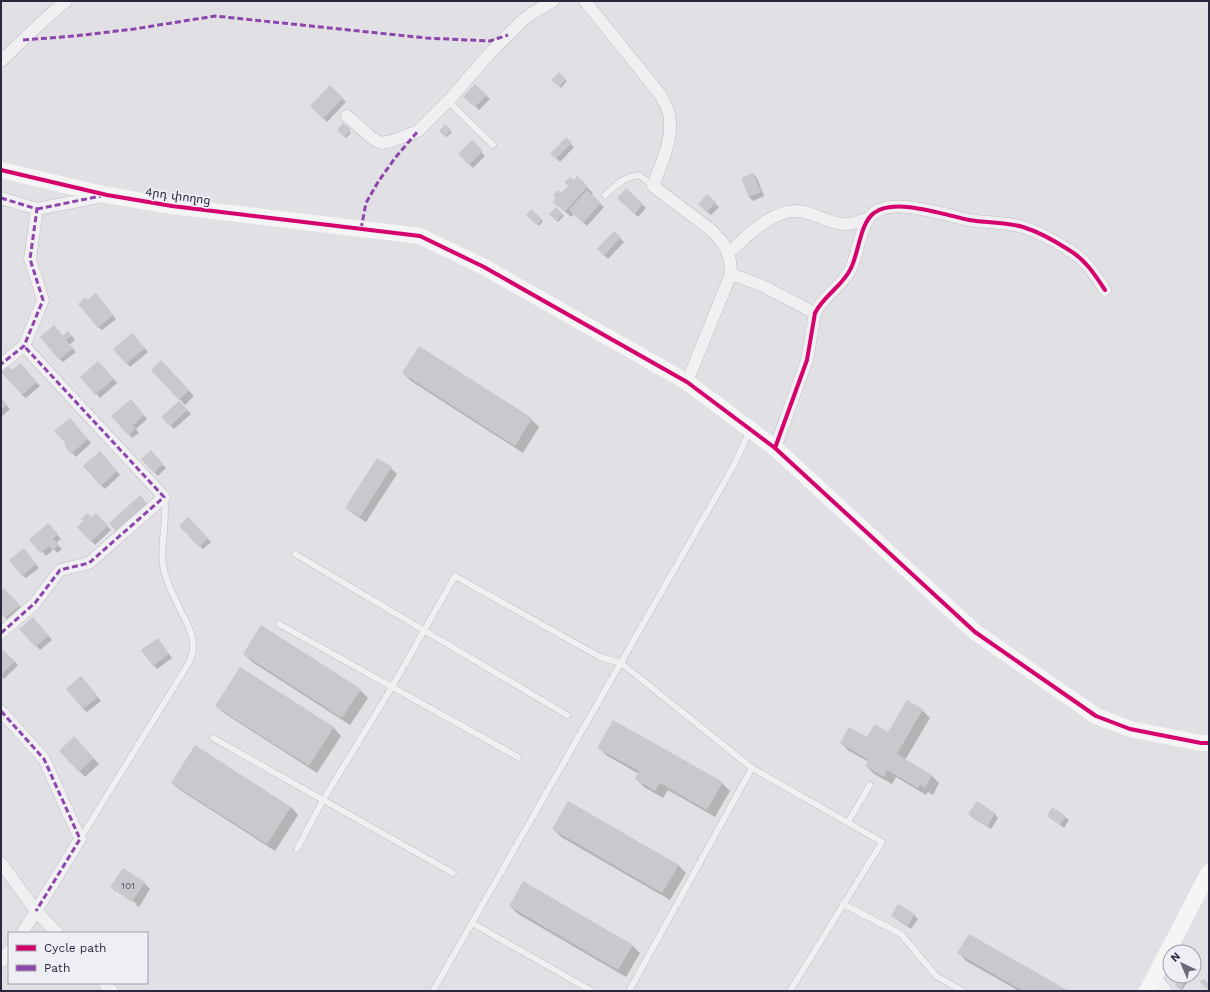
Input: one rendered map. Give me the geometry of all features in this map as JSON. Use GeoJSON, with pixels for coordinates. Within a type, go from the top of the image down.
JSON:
{"type":"FeatureCollection","features":[{"type":"Feature","properties":{"kind":"street"},"geometry":{"type":"LineString","coordinates":[[1,61],[66,1]]}},
{"type":"Feature","properties":{"kind":"street"},"geometry":{"type":"LineString","coordinates":[[347,116],[380,143],[392,141],[418,131],[523,20],[553,1]]}},
{"type":"Feature","properties":{"kind":"street"},"geometry":{"type":"LineString","coordinates":[[585,1],[659,92],[666,105],[670,121],[669,139],[653,186],[711,230],[728,253],[731,274],[687,382]]}},
{"type":"Feature","properties":{"kind":"street","name":"4րդ փողոց"},"geometry":{"type":"LineString","coordinates":[[1,170],[107,195],[172,206],[420,236],[484,267],[687,382],[775,448],[975,632],[1096,716],[1130,729],[1201,743],[1209,743]]}},
{"type":"Feature","properties":{"kind":"street"},"geometry":{"type":"LineString","coordinates":[[1,198],[37,209],[107,195]]}},
{"type":"Feature","properties":{"kind":"street"},"geometry":{"type":"LineString","coordinates":[[775,448],[807,360],[815,313],[819,306],[842,282],[850,270],[867,220],[883,207],[895,206],[933,211],[970,220],[1014,225],[1036,232],[1079,257],[1086,263],[1105,290]]}},
{"type":"Feature","properties":{"kind":"street"},"geometry":{"type":"LineString","coordinates":[[1,364],[24,346],[43,300],[30,259],[37,209]]}},
{"type":"Feature","properties":{"kind":"street"},"geometry":{"type":"LineString","coordinates":[[728,253],[754,230],[773,217],[782,213],[799,211],[844,224],[867,220]]}},
{"type":"Feature","properties":{"kind":"street"},"geometry":{"type":"LineString","coordinates":[[731,274],[763,286],[815,313]]}},
{"type":"Feature","properties":{"kind":"street"},"geometry":{"type":"LineString","coordinates":[[1,633],[35,603],[60,570],[89,562],[164,497],[24,346]]}},
{"type":"Feature","properties":{"kind":"street"},"geometry":{"type":"LineString","coordinates":[[1,711],[44,759],[80,839],[23,932]]}},
{"type":"Feature","properties":{"kind":"street"},"geometry":{"type":"LineString","coordinates":[[1,863],[36,911],[56,932]]}},
{"type":"Feature","properties":{"kind":"street"},"geometry":{"type":"LineString","coordinates":[[1147,991],[1209,872]]}},
{"type":"Feature","properties":{"kind":"street"},"geometry":{"type":"LineString","coordinates":[[1,962],[8,952]]}},
{"type":"Feature","properties":{"kind":"street"},"geometry":{"type":"LineString","coordinates":[[1154,975],[1166,991]]}},
{"type":"Feature","properties":{"kind":"lane"},"geometry":{"type":"LineString","coordinates":[[448,101],[493,145]]}},
{"type":"Feature","properties":{"kind":"lane"},"geometry":{"type":"LineString","coordinates":[[606,196],[622,180],[639,175],[653,186]]}},
{"type":"Feature","properties":{"kind":"lane"},"geometry":{"type":"LineString","coordinates":[[433,991],[734,465],[750,429]]}},
{"type":"Feature","properties":{"kind":"lane"},"geometry":{"type":"LineString","coordinates":[[80,839],[190,661],[193,650],[193,638],[168,583],[164,567],[162,551],[166,512],[164,497]]}},
{"type":"Feature","properties":{"kind":"lane"},"geometry":{"type":"LineString","coordinates":[[295,554],[567,714]]}},
{"type":"Feature","properties":{"kind":"lane"},"geometry":{"type":"LineString","coordinates":[[297,849],[323,800],[392,687],[455,576],[600,657],[621,663],[752,768],[882,842],[790,991]]}},
{"type":"Feature","properties":{"kind":"lane"},"geometry":{"type":"LineString","coordinates":[[279,624],[518,757]]}},
{"type":"Feature","properties":{"kind":"lane"},"geometry":{"type":"LineString","coordinates":[[213,738],[453,874]]}},
{"type":"Feature","properties":{"kind":"lane"},"geometry":{"type":"LineString","coordinates":[[629,991],[752,768]]}},
{"type":"Feature","properties":{"kind":"lane"},"geometry":{"type":"LineString","coordinates":[[848,822],[870,785]]}},
{"type":"Feature","properties":{"kind":"lane"},"geometry":{"type":"LineString","coordinates":[[843,904],[901,934],[936,976],[963,991]]}},
{"type":"Feature","properties":{"kind":"lane"},"geometry":{"type":"LineString","coordinates":[[472,923],[592,991]]}},
{"type":"Feature","properties":{"kind":"building"},"geometry":{"type":"Polygon","coordinates":[[[559,72],[566,79],[559,87],[551,80],[559,72]]]}},
{"type":"Feature","properties":{"kind":"building"},"geometry":{"type":"Polygon","coordinates":[[[475,84],[487,95],[475,107],[463,97],[475,84]]]}},
{"type":"Feature","properties":{"kind":"building"},"geometry":{"type":"Polygon","coordinates":[[[330,85],[343,98],[323,119],[310,106],[330,85]]]}},
{"type":"Feature","properties":{"kind":"building"},"geometry":{"type":"Polygon","coordinates":[[[343,123],[351,130],[344,137],[337,130],[343,123]]]}},
{"type":"Feature","properties":{"kind":"building"},"geometry":{"type":"Polygon","coordinates":[[[445,124],[451,130],[445,137],[439,131],[445,124]]]}},
{"type":"Feature","properties":{"kind":"building"},"geometry":{"type":"Polygon","coordinates":[[[566,137],[572,143],[556,159],[550,154],[566,137]]]}},
{"type":"Feature","properties":{"kind":"building"},"geometry":{"type":"Polygon","coordinates":[[[472,140],[483,151],[469,165],[458,154],[472,140]]]}},
{"type":"Feature","properties":{"kind":"building"},"geometry":{"type":"Polygon","coordinates":[[[753,173],[761,192],[749,197],[741,178],[753,173]]]}},
{"type":"Feature","properties":{"kind":"building"},"geometry":{"type":"Polygon","coordinates":[[[577,176],[588,186],[565,212],[553,202],[556,198],[553,195],[558,190],[561,193],[568,186],[564,182],[570,177],[574,180],[577,176]]]}},
{"type":"Feature","properties":{"kind":"building"},"geometry":{"type":"Polygon","coordinates":[[[626,188],[643,204],[634,214],[617,198],[626,188]]]}},
{"type":"Feature","properties":{"kind":"building"},"geometry":{"type":"Polygon","coordinates":[[[587,190],[601,203],[583,223],[569,210],[587,190]]]}},
{"type":"Feature","properties":{"kind":"building"},"geometry":{"type":"Polygon","coordinates":[[[707,194],[716,202],[707,212],[698,204],[707,194]]]}},
{"type":"Feature","properties":{"kind":"building"},"geometry":{"type":"Polygon","coordinates":[[[556,207],[563,214],[556,221],[549,214],[556,207]]]}},
{"type":"Feature","properties":{"kind":"building"},"geometry":{"type":"Polygon","coordinates":[[[531,209],[542,219],[537,225],[526,215],[531,209]]]}},
{"type":"Feature","properties":{"kind":"building"},"geometry":{"type":"Polygon","coordinates":[[[614,231],[621,237],[604,256],[597,249],[614,231]]]}},
{"type":"Feature","properties":{"kind":"building"},"geometry":{"type":"Polygon","coordinates":[[[96,293],[113,315],[98,328],[78,304],[85,297],[87,300],[96,293]]]}},
{"type":"Feature","properties":{"kind":"building"},"geometry":{"type":"Polygon","coordinates":[[[54,325],[62,336],[68,331],[72,336],[66,340],[73,348],[59,360],[40,337],[54,325]]]}},
{"type":"Feature","properties":{"kind":"building"},"geometry":{"type":"Polygon","coordinates":[[[132,333],[145,348],[126,364],[113,349],[132,333]]]}},
{"type":"Feature","properties":{"kind":"building"},"geometry":{"type":"Polygon","coordinates":[[[419,346],[532,418],[515,446],[402,373],[419,346]]]}},
{"type":"Feature","properties":{"kind":"building"},"geometry":{"type":"Polygon","coordinates":[[[161,360],[189,390],[179,400],[151,370],[161,360]]]}},
{"type":"Feature","properties":{"kind":"building"},"geometry":{"type":"Polygon","coordinates":[[[98,361],[114,379],[95,395],[80,377],[98,361]]]}},
{"type":"Feature","properties":{"kind":"building"},"geometry":{"type":"Polygon","coordinates":[[[20,363],[37,382],[22,395],[1,372],[7,365],[12,370],[20,363]]]}},
{"type":"Feature","properties":{"kind":"building"},"geometry":{"type":"Polygon","coordinates":[[[1,398],[7,405],[1,410],[1,398]]]}},
{"type":"Feature","properties":{"kind":"building"},"geometry":{"type":"Polygon","coordinates":[[[131,399],[144,415],[133,425],[136,428],[128,435],[111,416],[131,399]]]}},
{"type":"Feature","properties":{"kind":"building"},"geometry":{"type":"Polygon","coordinates":[[[179,401],[188,410],[170,426],[161,417],[179,401]]]}},
{"type":"Feature","properties":{"kind":"building"},"geometry":{"type":"Polygon","coordinates":[[[70,418],[88,439],[71,454],[64,445],[66,444],[54,431],[70,418]]]}},
{"type":"Feature","properties":{"kind":"building"},"geometry":{"type":"Polygon","coordinates":[[[151,450],[163,464],[154,473],[141,459],[151,450]]]}},
{"type":"Feature","properties":{"kind":"building"},"geometry":{"type":"Polygon","coordinates":[[[100,451],[117,471],[101,486],[83,466],[100,451]]]}},
{"type":"Feature","properties":{"kind":"building"},"geometry":{"type":"Polygon","coordinates":[[[377,458],[392,467],[360,517],[345,508],[377,458]]]}},
{"type":"Feature","properties":{"kind":"building"},"geometry":{"type":"Polygon","coordinates":[[[140,495],[147,503],[116,531],[109,523],[140,495]]]}},
{"type":"Feature","properties":{"kind":"building"},"geometry":{"type":"Polygon","coordinates":[[[87,513],[91,517],[96,513],[108,526],[91,542],[77,527],[83,521],[81,519],[87,513]]]}},
{"type":"Feature","properties":{"kind":"building"},"geometry":{"type":"Polygon","coordinates":[[[188,517],[208,538],[199,547],[179,526],[188,517]]]}},
{"type":"Feature","properties":{"kind":"building"},"geometry":{"type":"Polygon","coordinates":[[[48,523],[58,534],[53,539],[59,544],[53,550],[49,546],[41,553],[29,540],[48,523]]]}},
{"type":"Feature","properties":{"kind":"building"},"geometry":{"type":"Polygon","coordinates":[[[24,548],[36,564],[22,576],[9,560],[24,548]]]}},
{"type":"Feature","properties":{"kind":"building"},"geometry":{"type":"Polygon","coordinates":[[[4,588],[20,605],[5,618],[1,614],[1,591],[4,588]]]}},
{"type":"Feature","properties":{"kind":"building"},"geometry":{"type":"Polygon","coordinates":[[[33,617],[49,636],[35,647],[19,629],[33,617]]]}},
{"type":"Feature","properties":{"kind":"building"},"geometry":{"type":"Polygon","coordinates":[[[261,625],[361,689],[342,718],[243,654],[261,625]]]}},
{"type":"Feature","properties":{"kind":"building"},"geometry":{"type":"Polygon","coordinates":[[[158,638],[169,654],[153,666],[141,650],[158,638]]]}},
{"type":"Feature","properties":{"kind":"building"},"geometry":{"type":"Polygon","coordinates":[[[1,648],[15,661],[1,675],[1,648]]]}},
{"type":"Feature","properties":{"kind":"building"},"geometry":{"type":"Polygon","coordinates":[[[240,667],[334,727],[309,766],[215,706],[240,667]]]}},
{"type":"Feature","properties":{"kind":"building"},"geometry":{"type":"Polygon","coordinates":[[[81,676],[98,697],[83,709],[66,689],[81,676]]]}},
{"type":"Feature","properties":{"kind":"building"},"geometry":{"type":"Polygon","coordinates":[[[907,700],[923,709],[897,754],[932,775],[925,788],[920,785],[918,788],[887,770],[884,777],[865,766],[869,760],[840,743],[849,727],[867,737],[875,724],[888,732],[907,700]]]}},
{"type":"Feature","properties":{"kind":"building"},"geometry":{"type":"Polygon","coordinates":[[[613,720],[723,782],[707,810],[660,783],[655,791],[635,779],[639,771],[597,748],[613,720]]]}},
{"type":"Feature","properties":{"kind":"building"},"geometry":{"type":"Polygon","coordinates":[[[74,736],[94,758],[79,772],[59,751],[74,736]]]}},
{"type":"Feature","properties":{"kind":"building"},"geometry":{"type":"Polygon","coordinates":[[[195,745],[291,807],[267,844],[171,783],[195,745]]]}},
{"type":"Feature","properties":{"kind":"building"},"geometry":{"type":"Polygon","coordinates":[[[568,801],[679,865],[662,893],[552,829],[568,801]]]}},
{"type":"Feature","properties":{"kind":"building"},"geometry":{"type":"Polygon","coordinates":[[[977,801],[995,813],[987,827],[968,814],[977,801]]]}},
{"type":"Feature","properties":{"kind":"building"},"geometry":{"type":"Polygon","coordinates":[[[1052,807],[1066,816],[1060,825],[1047,816],[1052,807]]]}},
{"type":"Feature","properties":{"kind":"building"},"geometry":{"type":"Polygon","coordinates":[[[123,868],[145,882],[132,902],[110,887],[123,868]]]}},
{"type":"Feature","properties":{"kind":"building"},"geometry":{"type":"Polygon","coordinates":[[[523,881],[633,945],[618,970],[509,906],[523,881]]]}},
{"type":"Feature","properties":{"kind":"building"},"geometry":{"type":"Polygon","coordinates":[[[898,904],[915,914],[908,926],[891,916],[898,904]]]}},
{"type":"Feature","properties":{"kind":"building"},"geometry":{"type":"Polygon","coordinates":[[[969,934],[1069,991],[1023,991],[957,953],[969,934]]]}},
{"type":"Feature","properties":{"kind":"building"},"geometry":{"type":"Polygon","coordinates":[[[1204,979],[1209,984],[1209,991],[1202,984],[1202,980],[1204,979]]]}},
{"type":"Feature","properties":{"kind":"building"},"geometry":{"type":"Polygon","coordinates":[[[1176,984],[1184,984],[1180,989],[1176,984]]]}},
{"type":"Feature","properties":{"kind":"marked path"},"geometry":{"type":"LineString","coordinates":[[23,40],[134,29],[215,16],[426,38],[490,41],[508,35]]}},
{"type":"Feature","properties":{"kind":"marked path"},"geometry":{"type":"LineString","coordinates":[[361,229],[366,203],[378,182],[395,158],[418,131]]}},
{"type":"Feature","properties":{"kind":"marked path"},"geometry":{"type":"LineString","coordinates":[[37,209],[101,196]]}},
{"type":"Feature","properties":{"kind":"marked path"},"geometry":{"type":"LineString","coordinates":[[1,198],[37,209],[30,259],[43,300],[24,346],[1,364]]}},
{"type":"Feature","properties":{"kind":"marked path"},"geometry":{"type":"LineString","coordinates":[[1,633],[35,603],[60,570],[89,563],[164,497],[24,346]]}},
{"type":"Feature","properties":{"kind":"marked path"},"geometry":{"type":"LineString","coordinates":[[1,711],[44,759],[80,839],[36,911]]}},
{"type":"Feature","properties":{"kind":"cycle path"},"geometry":{"type":"LineString","coordinates":[[1,170],[107,195],[172,206],[420,236],[484,267],[687,382],[775,448],[975,632],[1096,716],[1130,729],[1201,743],[1209,743]]}},
{"type":"Feature","properties":{"kind":"cycle path"},"geometry":{"type":"LineString","coordinates":[[775,448],[807,360],[815,313],[823,301],[848,274],[854,261],[863,231],[869,218],[874,213],[883,209],[907,207],[934,211],[969,220],[1010,224],[1023,227],[1053,240],[1075,254],[1090,268],[1105,290]]}}]}
